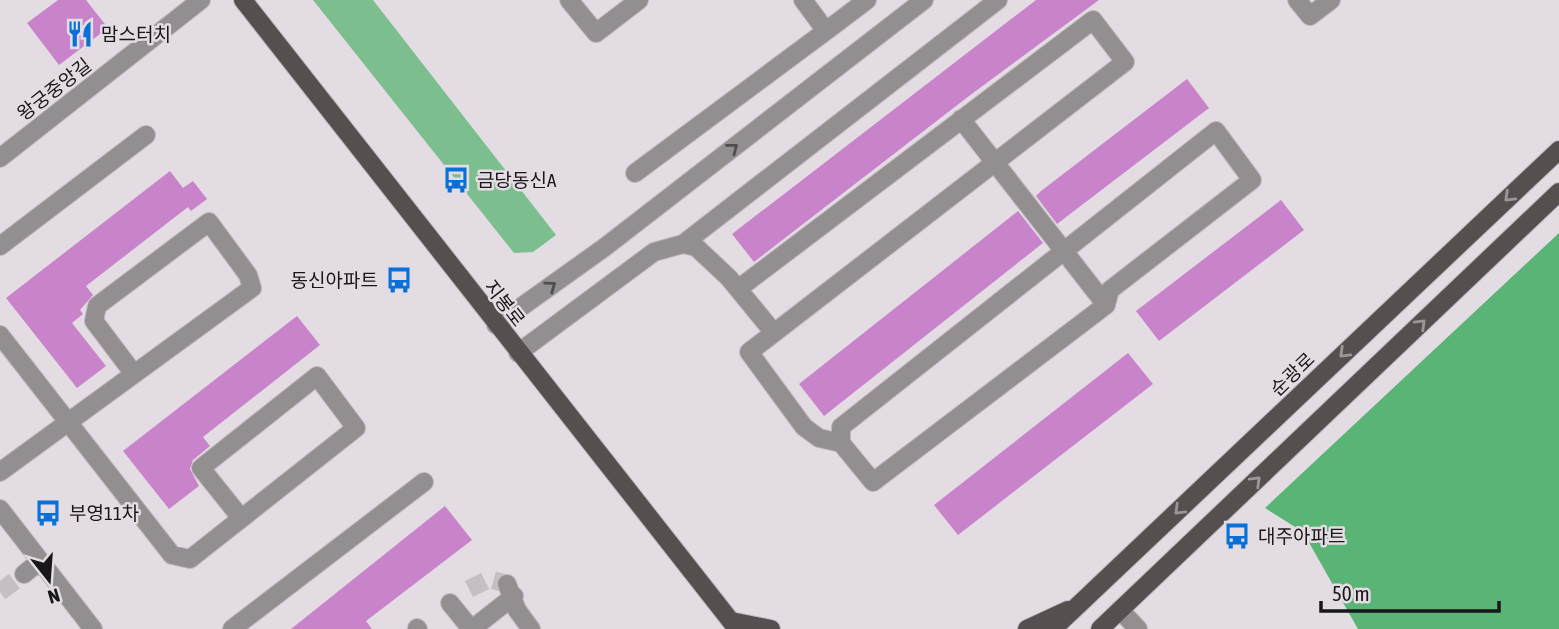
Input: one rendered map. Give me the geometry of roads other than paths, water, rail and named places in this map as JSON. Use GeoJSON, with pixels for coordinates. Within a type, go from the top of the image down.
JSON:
{"type":"FeatureCollection","features":[{"type":"Feature","properties":{"kind":"main road","name":"지봉로"},"geometry":{"type":"LineString","coordinates":[[243,0],[733,626]]}},
{"type":"Feature","properties":{"kind":"main road","name":"순광로"},"geometry":{"type":"LineString","coordinates":[[1053,629],[1559,150]]}},
{"type":"Feature","properties":{"kind":"main road"},"geometry":{"type":"LineString","coordinates":[[1100,629],[1559,192]]}},
{"type":"Feature","properties":{"kind":"main road"},"geometry":{"type":"LineString","coordinates":[[1027,629],[1041,620],[1077,607]]}},
{"type":"Feature","properties":{"kind":"main road"},"geometry":{"type":"LineString","coordinates":[[733,626],[771,629]]}},
{"type":"Feature","properties":{"kind":"street","name":"왕궁중앙길"},"geometry":{"type":"LineString","coordinates":[[0,158],[201,0]]}},
{"type":"Feature","properties":{"kind":"street"},"geometry":{"type":"LineString","coordinates":[[569,0],[596,33],[639,0]]}},
{"type":"Feature","properties":{"kind":"street"},"geometry":{"type":"LineString","coordinates":[[803,0],[826,31]]}},
{"type":"Feature","properties":{"kind":"street"},"geometry":{"type":"LineString","coordinates":[[635,173],[867,0]]}},
{"type":"Feature","properties":{"kind":"street"},"geometry":{"type":"LineString","coordinates":[[496,325],[605,247],[924,0]]}},
{"type":"Feature","properties":{"kind":"street"},"geometry":{"type":"LineString","coordinates":[[518,353],[654,252],[683,244],[998,0]]}},
{"type":"Feature","properties":{"kind":"street"},"geometry":{"type":"LineString","coordinates":[[1297,0],[1310,16],[1331,0]]}},
{"type":"Feature","properties":{"kind":"street"},"geometry":{"type":"LineString","coordinates":[[738,289],[1093,20],[1125,62],[749,352],[804,427],[819,438],[841,443],[873,482],[1106,304],[1110,290],[1252,180],[1216,131],[841,427],[841,443]]}},
{"type":"Feature","properties":{"kind":"street"},"geometry":{"type":"LineString","coordinates":[[961,119],[1106,304]]}},
{"type":"Feature","properties":{"kind":"street"},"geometry":{"type":"LineString","coordinates":[[0,246],[146,135]]}},
{"type":"Feature","properties":{"kind":"street"},"geometry":{"type":"LineString","coordinates":[[0,472],[252,288],[248,275],[209,222],[97,306],[94,321],[134,374]]}},
{"type":"Feature","properties":{"kind":"street"},"geometry":{"type":"LineString","coordinates":[[683,244],[696,247],[738,289],[774,333]]}},
{"type":"Feature","properties":{"kind":"street"},"geometry":{"type":"LineString","coordinates":[[0,335],[66,423],[172,555],[190,559],[242,518],[356,428],[317,376],[201,468],[242,518]]}},
{"type":"Feature","properties":{"kind":"street"},"geometry":{"type":"LineString","coordinates":[[232,629],[424,482]]}},
{"type":"Feature","properties":{"kind":"street"},"geometry":{"type":"LineString","coordinates":[[2,515],[93,629]]}},
{"type":"Feature","properties":{"kind":"street"},"geometry":{"type":"LineString","coordinates":[[24,574],[40,561]]}},
{"type":"Feature","properties":{"kind":"street"},"geometry":{"type":"LineString","coordinates":[[450,603],[472,629],[511,590],[517,610],[531,629]]}},
{"type":"Feature","properties":{"kind":"street"},"geometry":{"type":"LineString","coordinates":[[1120,610],[1138,629]]}},
{"type":"Feature","properties":{"kind":"tunnel"},"geometry":{"type":"LineString","coordinates":[[0,592],[24,574]]}},
{"type":"Feature","properties":{"kind":"tunnel"},"geometry":{"type":"LineString","coordinates":[[469,589],[489,579],[507,584]]}},
{"type":"Feature","properties":{"kind":"place","name":"맘스터치"},"geometry":{"type":"Point","coordinates":[80,34]}},
{"type":"Feature","properties":{"kind":"place","name":"금당동신A"},"geometry":{"type":"Point","coordinates":[456,180]}},
{"type":"Feature","properties":{"kind":"place","name":"동신아파트"},"geometry":{"type":"Point","coordinates":[399,280]}},
{"type":"Feature","properties":{"kind":"place","name":"부영11차"},"geometry":{"type":"Point","coordinates":[48,513]}},
{"type":"Feature","properties":{"kind":"place","name":"대주아파트"},"geometry":{"type":"Point","coordinates":[1237,536]}}]}
